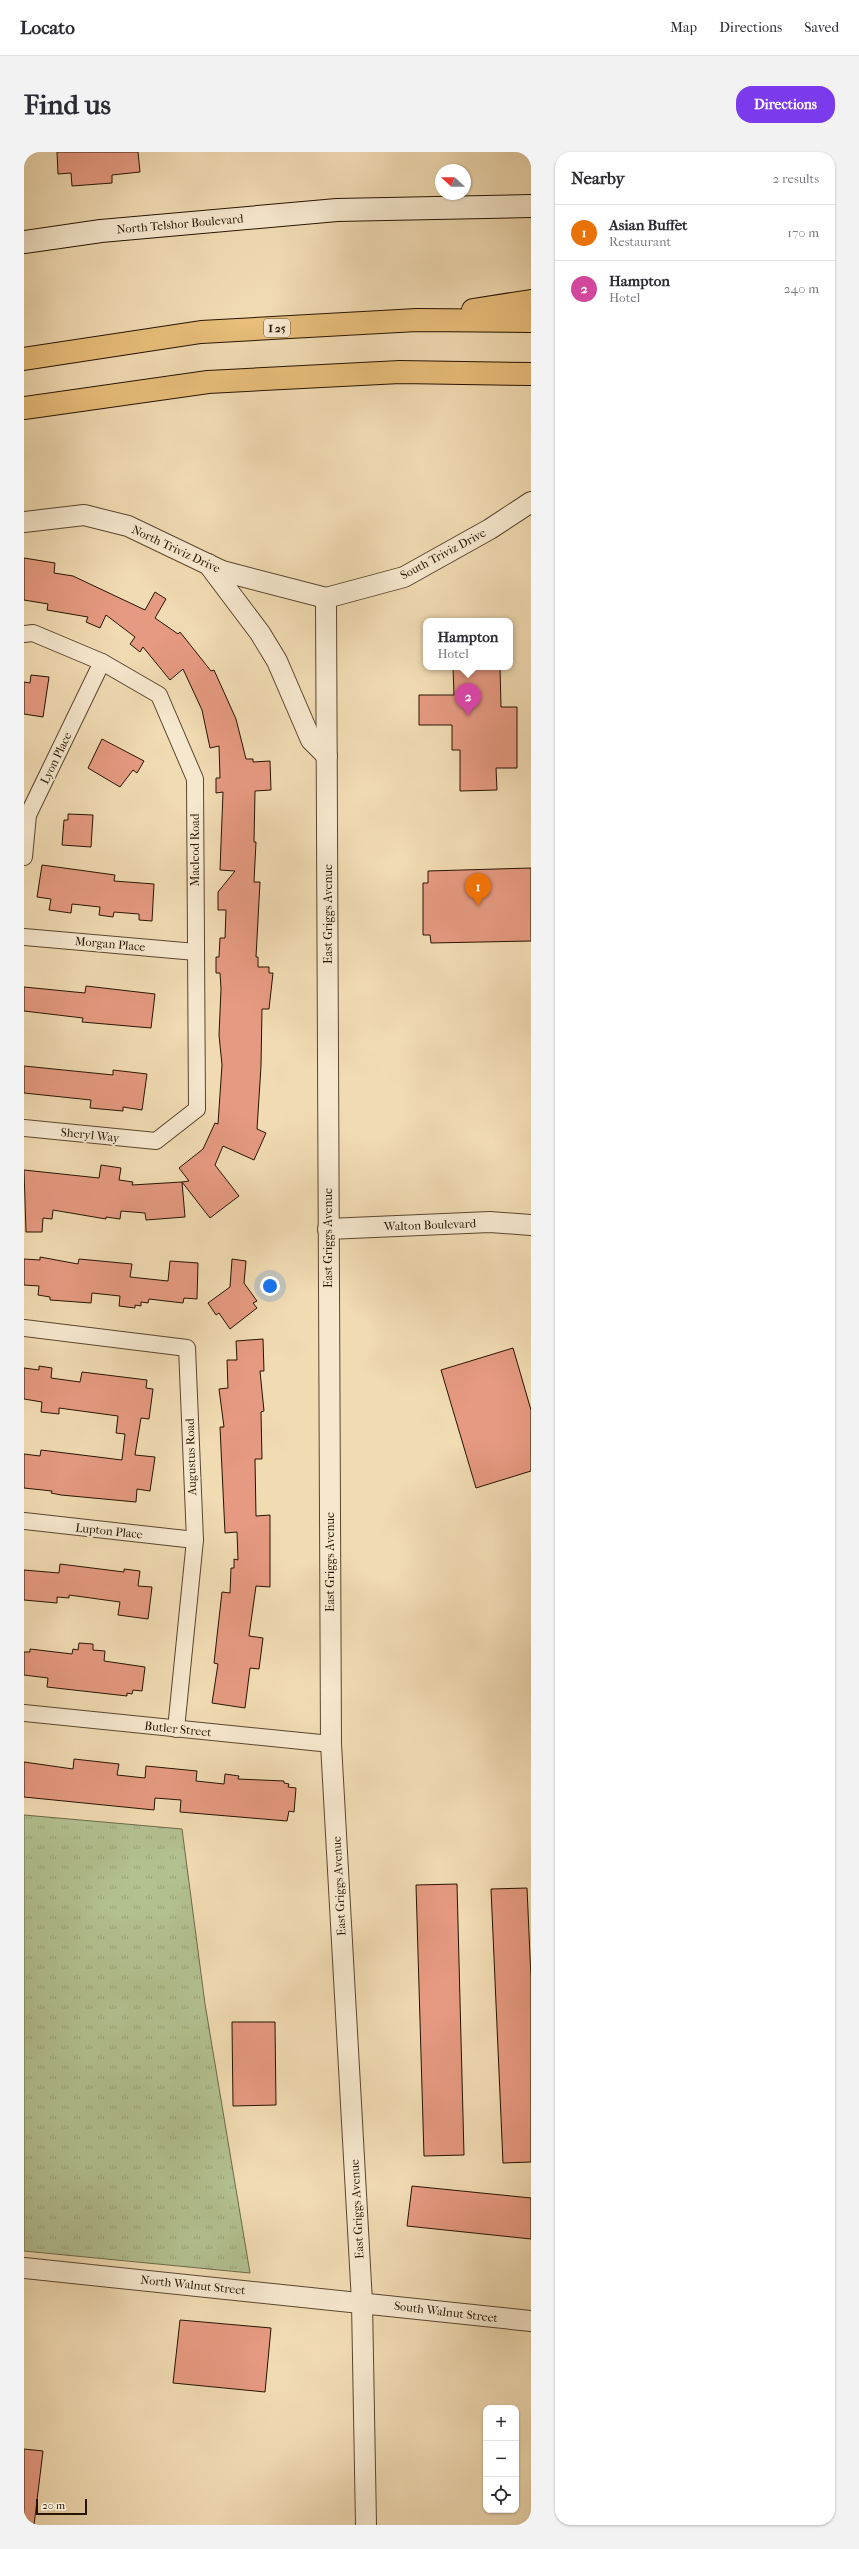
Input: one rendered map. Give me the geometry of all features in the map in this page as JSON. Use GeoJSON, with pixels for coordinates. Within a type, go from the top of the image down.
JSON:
{"type":"FeatureCollection","features":[{"type":"Feature","properties":{"kind":"highway"},"geometry":{"type":"LineString","coordinates":[[417,320],[531,301]]}},
{"type":"Feature","properties":{"kind":"highway","name":"I 25"},"geometry":{"type":"LineString","coordinates":[[24,359],[201,332],[417,320],[531,321]]}},
{"type":"Feature","properties":{"kind":"highway"},"geometry":{"type":"LineString","coordinates":[[400,372],[531,382]]}},
{"type":"Feature","properties":{"kind":"highway"},"geometry":{"type":"LineString","coordinates":[[24,408],[208,382],[400,372],[531,374]]}},
{"type":"Feature","properties":{"kind":"main road","name":"North Telshor Boulevard"},"geometry":{"type":"LineString","coordinates":[[24,242],[101,231],[337,210],[531,206]]}},
{"type":"Feature","properties":{"kind":"street","name":"South Triviz Drive"},"geometry":{"type":"LineString","coordinates":[[326,598],[404,577],[490,529],[531,502]]}},
{"type":"Feature","properties":{"kind":"street","name":"North Triviz Drive"},"geometry":{"type":"LineString","coordinates":[[24,522],[84,515],[128,526],[222,571],[326,598]]}},
{"type":"Feature","properties":{"kind":"street"},"geometry":{"type":"LineString","coordinates":[[208,564],[260,633],[283,674],[311,740],[327,756]]}},
{"type":"Feature","properties":{"kind":"street","name":"East Griggs Avenue"},"geometry":{"type":"LineString","coordinates":[[326,598],[328,1229],[332,1744],[362,2302],[366,2525]]}},
{"type":"Feature","properties":{"kind":"street","name":"Macleod Road"},"geometry":{"type":"LineString","coordinates":[[24,634],[33,633],[102,662],[159,695],[195,779],[197,1109],[156,1142]]}},
{"type":"Feature","properties":{"kind":"street","name":"Lyon Place"},"geometry":{"type":"LineString","coordinates":[[24,857],[28,815],[102,662]]}},
{"type":"Feature","properties":{"kind":"street","name":"Morgan Place"},"geometry":{"type":"LineString","coordinates":[[24,936],[196,952]]}},
{"type":"Feature","properties":{"kind":"street","name":"Sheryl Way"},"geometry":{"type":"LineString","coordinates":[[24,1128],[156,1142]]}},
{"type":"Feature","properties":{"kind":"street","name":"Walton Boulevard"},"geometry":{"type":"LineString","coordinates":[[328,1229],[490,1222],[531,1226]]}},
{"type":"Feature","properties":{"kind":"street","name":"Augustus Road"},"geometry":{"type":"LineString","coordinates":[[24,1328],[187,1348],[195,1540],[176,1729]]}},
{"type":"Feature","properties":{"kind":"street","name":"Lupton Place"},"geometry":{"type":"LineString","coordinates":[[24,1521],[195,1540]]}},
{"type":"Feature","properties":{"kind":"street","name":"Butler Street"},"geometry":{"type":"LineString","coordinates":[[24,1713],[332,1744]]}},
{"type":"Feature","properties":{"kind":"street","name":"North Walnut Street"},"geometry":{"type":"LineString","coordinates":[[24,2268],[362,2302]]}},
{"type":"Feature","properties":{"kind":"street","name":"South Walnut Street"},"geometry":{"type":"LineString","coordinates":[[362,2302],[531,2321]]}},
{"type":"Feature","properties":{"kind":"green space"},"geometry":{"type":"Polygon","coordinates":[[[24,1815],[182,1829],[205,2004],[250,2273],[24,2251],[24,1815]]]}},
{"type":"Feature","properties":{"kind":"building"},"geometry":{"type":"Polygon","coordinates":[[[57,152],[138,152],[140,172],[112,175],[112,183],[72,186],[71,173],[58,174],[57,152]]]}},
{"type":"Feature","properties":{"kind":"building"},"geometry":{"type":"Polygon","coordinates":[[[24,558],[55,563],[54,573],[73,576],[145,610],[155,592],[166,599],[155,618],[178,634],[180,632],[211,671],[214,670],[236,719],[246,759],[253,759],[253,762],[270,761],[271,790],[255,791],[254,842],[256,842],[254,882],[260,882],[256,957],[258,957],[258,967],[269,967],[269,973],[273,973],[269,1009],[262,1009],[261,1066],[257,1129],[266,1133],[254,1160],[223,1146],[215,1165],[239,1196],[210,1218],[182,1182],[189,1181],[179,1168],[203,1149],[215,1123],[218,1124],[222,1065],[219,1035],[221,989],[220,973],[216,973],[216,957],[219,957],[220,938],[225,938],[226,910],[218,910],[218,892],[235,871],[220,870],[223,792],[216,793],[216,778],[220,778],[219,746],[210,748],[202,710],[183,669],[170,680],[143,647],[140,652],[130,644],[135,637],[106,615],[100,628],[86,622],[88,617],[47,610],[48,604],[24,600],[24,558]]]}},
{"type":"Feature","properties":{"kind":"building"},"geometry":{"type":"Polygon","coordinates":[[[453,670],[500,670],[501,707],[517,707],[517,768],[496,768],[497,790],[460,791],[460,750],[452,750],[452,725],[419,725],[419,695],[454,695],[453,670]]]}},
{"type":"Feature","properties":{"kind":"building"},"geometry":{"type":"Polygon","coordinates":[[[31,675],[49,677],[43,717],[24,714],[24,682],[30,683],[31,675]]]}},
{"type":"Feature","properties":{"kind":"building"},"geometry":{"type":"Polygon","coordinates":[[[102,739],[144,761],[137,773],[133,770],[120,787],[88,768],[102,739]]]}},
{"type":"Feature","properties":{"kind":"building"},"geometry":{"type":"Polygon","coordinates":[[[68,814],[93,815],[91,847],[62,845],[64,820],[68,820],[68,814]]]}},
{"type":"Feature","properties":{"kind":"building"},"geometry":{"type":"Polygon","coordinates":[[[42,865],[115,875],[114,881],[154,884],[152,921],[139,920],[139,914],[114,912],[113,917],[99,915],[100,907],[72,904],[71,913],[49,910],[51,899],[37,897],[42,865]]]}},
{"type":"Feature","properties":{"kind":"building"},"geometry":{"type":"Polygon","coordinates":[[[531,868],[531,941],[431,943],[430,935],[423,935],[423,883],[428,883],[428,871],[531,868]]]}},
{"type":"Feature","properties":{"kind":"building"},"geometry":{"type":"Polygon","coordinates":[[[86,986],[155,994],[151,1028],[82,1022],[83,1018],[24,1011],[24,987],[85,993],[86,986]]]}},
{"type":"Feature","properties":{"kind":"building"},"geometry":{"type":"Polygon","coordinates":[[[24,1066],[113,1075],[113,1070],[147,1074],[142,1110],[123,1107],[123,1111],[90,1108],[91,1100],[24,1093],[24,1066]]]}},
{"type":"Feature","properties":{"kind":"building"},"geometry":{"type":"Polygon","coordinates":[[[101,1165],[121,1168],[119,1180],[133,1182],[132,1185],[182,1182],[185,1217],[146,1220],[145,1213],[121,1211],[120,1219],[106,1217],[106,1219],[53,1210],[52,1219],[43,1218],[42,1232],[26,1232],[24,1170],[99,1178],[101,1165]]]}},
{"type":"Feature","properties":{"kind":"building"},"geometry":{"type":"Polygon","coordinates":[[[40,1257],[78,1264],[79,1259],[132,1264],[130,1277],[168,1281],[170,1261],[198,1263],[197,1299],[184,1298],[183,1303],[149,1299],[148,1303],[141,1302],[141,1306],[135,1305],[135,1308],[119,1306],[120,1296],[92,1293],[91,1303],[50,1300],[50,1297],[38,1295],[39,1286],[24,1285],[24,1259],[40,1260],[40,1257]]]}},
{"type":"Feature","properties":{"kind":"building"},"geometry":{"type":"Polygon","coordinates":[[[232,1259],[246,1261],[244,1283],[257,1301],[253,1303],[257,1308],[230,1329],[219,1313],[216,1315],[208,1303],[230,1287],[232,1259]]]}},
{"type":"Feature","properties":{"kind":"building"},"geometry":{"type":"Polygon","coordinates":[[[263,1339],[264,1371],[260,1371],[264,1411],[261,1412],[262,1459],[255,1459],[256,1516],[270,1515],[270,1587],[256,1586],[249,1636],[263,1638],[259,1669],[250,1668],[245,1708],[212,1703],[218,1664],[214,1663],[222,1592],[230,1593],[231,1568],[234,1568],[234,1559],[238,1560],[237,1532],[225,1533],[220,1427],[224,1427],[219,1389],[228,1388],[227,1360],[237,1360],[236,1341],[263,1339]]]}},
{"type":"Feature","properties":{"kind":"building"},"geometry":{"type":"Polygon","coordinates":[[[513,1348],[531,1410],[531,1471],[476,1488],[441,1370],[513,1348]]]}},
{"type":"Feature","properties":{"kind":"building"},"geometry":{"type":"Polygon","coordinates":[[[39,1366],[52,1368],[51,1378],[80,1382],[82,1372],[147,1380],[146,1388],[153,1389],[149,1419],[141,1418],[135,1455],[155,1457],[150,1491],[137,1489],[136,1502],[61,1495],[51,1493],[52,1491],[24,1488],[24,1454],[40,1456],[41,1450],[122,1460],[125,1434],[116,1433],[118,1416],[59,1408],[59,1414],[41,1412],[42,1402],[24,1399],[24,1368],[39,1370],[39,1366]]]}},
{"type":"Feature","properties":{"kind":"building"},"geometry":{"type":"Polygon","coordinates":[[[60,1564],[124,1572],[124,1569],[140,1571],[138,1586],[152,1587],[148,1619],[118,1615],[120,1602],[69,1595],[69,1598],[57,1597],[57,1603],[24,1600],[24,1570],[59,1573],[60,1564]]]}},
{"type":"Feature","properties":{"kind":"building"},"geometry":{"type":"Polygon","coordinates":[[[79,1643],[93,1644],[93,1650],[105,1651],[104,1661],[145,1667],[142,1691],[133,1690],[132,1694],[127,1693],[127,1696],[47,1687],[48,1678],[24,1675],[24,1652],[30,1652],[30,1649],[72,1654],[73,1649],[78,1650],[79,1643]]]}},
{"type":"Feature","properties":{"kind":"building"},"geometry":{"type":"Polygon","coordinates":[[[74,1759],[119,1764],[117,1775],[145,1778],[146,1766],[197,1771],[196,1781],[224,1784],[225,1774],[239,1776],[238,1779],[284,1781],[284,1783],[289,1784],[288,1787],[296,1788],[294,1812],[289,1811],[287,1821],[180,1812],[181,1800],[155,1798],[154,1810],[24,1797],[24,1762],[73,1769],[74,1759]]]}},
{"type":"Feature","properties":{"kind":"building"},"geometry":{"type":"Polygon","coordinates":[[[457,1884],[464,2155],[424,2156],[416,1885],[457,1884]]]}},
{"type":"Feature","properties":{"kind":"building"},"geometry":{"type":"Polygon","coordinates":[[[527,1888],[531,1978],[531,2162],[503,2163],[491,1889],[527,1888]]]}},
{"type":"Feature","properties":{"kind":"building"},"geometry":{"type":"Polygon","coordinates":[[[232,2022],[275,2022],[276,2105],[233,2106],[232,2022]]]}},
{"type":"Feature","properties":{"kind":"building"},"geometry":{"type":"Polygon","coordinates":[[[412,2186],[531,2198],[531,2239],[407,2226],[412,2186]]]}},
{"type":"Feature","properties":{"kind":"building"},"geometry":{"type":"Polygon","coordinates":[[[180,2320],[271,2328],[265,2392],[173,2383],[180,2320]]]}},
{"type":"Feature","properties":{"kind":"building"},"geometry":{"type":"Polygon","coordinates":[[[24,2449],[43,2451],[34,2525],[24,2525],[24,2449]]]}},
{"type":"Feature","properties":{"kind":"place","name":"Hampton"},"geometry":{"type":"Point","coordinates":[468,716]}},
{"type":"Feature","properties":{"kind":"place","name":"Asian Buffet"},"geometry":{"type":"Point","coordinates":[478,906]}}]}
